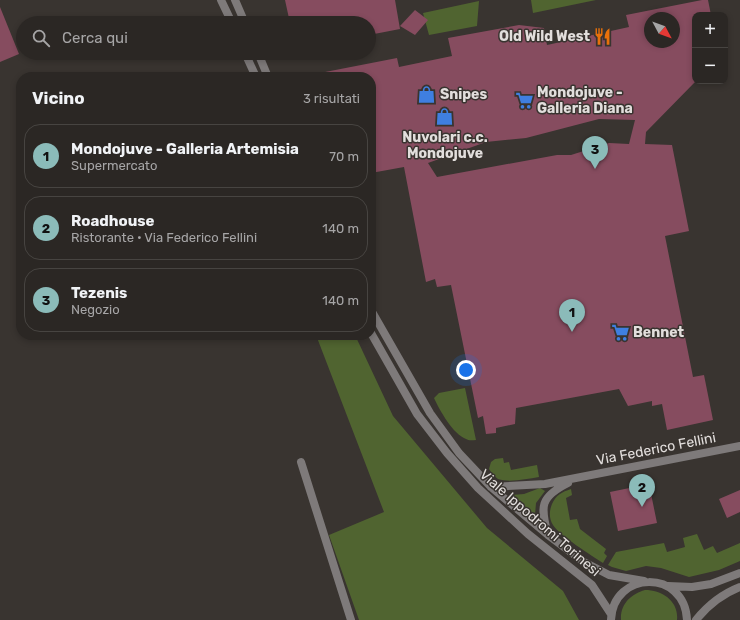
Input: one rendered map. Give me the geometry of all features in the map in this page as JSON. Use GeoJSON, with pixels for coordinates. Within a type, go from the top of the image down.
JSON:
{"type":"FeatureCollection","features":[{"type":"Feature","properties":{"kind":"street"},"geometry":{"type":"LineString","coordinates":[[221,0],[229,16]]}},
{"type":"Feature","properties":{"kind":"street"},"geometry":{"type":"LineString","coordinates":[[235,0],[242,16]]}},
{"type":"Feature","properties":{"kind":"street"},"geometry":{"type":"LineString","coordinates":[[248,60],[254,72]]}},
{"type":"Feature","properties":{"kind":"street"},"geometry":{"type":"LineString","coordinates":[[261,60],[266,72]]}},
{"type":"Feature","properties":{"kind":"street","name":"Viale Ippodromi Torinesi"},"geometry":{"type":"LineString","coordinates":[[376,319],[430,413],[459,453],[491,487],[548,535],[584,562],[602,572],[622,578],[656,582],[668,586],[692,587],[711,584],[740,573]]}},
{"type":"Feature","properties":{"kind":"street","name":"Viale Ippodromi Torinesi"},"geometry":{"type":"LineString","coordinates":[[375,340],[417,414],[447,453],[483,493],[528,534],[592,585],[611,617]]}},
{"type":"Feature","properties":{"kind":"street","name":"Via Federico Fellini"},"geometry":{"type":"LineString","coordinates":[[491,487],[537,485],[740,446]]}},
{"type":"Feature","properties":{"kind":"street"},"geometry":{"type":"LineString","coordinates":[[301,462],[351,620]]}},
{"type":"Feature","properties":{"kind":"street","name":"Via Federico Fellini"},"geometry":{"type":"LineString","coordinates":[[548,535],[543,515],[543,506],[548,496],[555,489],[577,478]]}},
{"type":"Feature","properties":{"kind":"street"},"geometry":{"type":"LineString","coordinates":[[611,617],[615,602],[622,592],[632,585],[644,581]]}},
{"type":"Feature","properties":{"kind":"street"},"geometry":{"type":"LineString","coordinates":[[668,586],[677,593],[683,602],[687,612],[687,620]]}},
{"type":"Feature","properties":{"kind":"street"},"geometry":{"type":"LineString","coordinates":[[696,620],[709,605],[726,593],[740,587]]}},
{"type":"Feature","properties":{"kind":"green space"},"geometry":{"type":"Polygon","coordinates":[[[531,0],[596,0],[533,13],[531,0]]]}},
{"type":"Feature","properties":{"kind":"green space"},"geometry":{"type":"Polygon","coordinates":[[[479,1],[477,26],[429,35],[423,13],[479,1]]]}},
{"type":"Feature","properties":{"kind":"green space"},"geometry":{"type":"Polygon","coordinates":[[[318,340],[357,340],[393,416],[487,528],[563,591],[579,620],[359,620],[329,535],[384,512],[318,340]]]}},
{"type":"Feature","properties":{"kind":"green space"},"geometry":{"type":"Polygon","coordinates":[[[465,388],[476,440],[467,440],[456,432],[443,415],[434,398],[439,393],[465,388]]]}},
{"type":"Feature","properties":{"kind":"green space"},"geometry":{"type":"Polygon","coordinates":[[[503,458],[504,463],[509,462],[511,470],[537,465],[539,477],[513,481],[498,479],[489,469],[491,462],[495,459],[503,458]]]}},
{"type":"Feature","properties":{"kind":"green space"},"geometry":{"type":"Polygon","coordinates":[[[540,488],[545,491],[536,503],[535,515],[512,495],[524,494],[540,488]]]}},
{"type":"Feature","properties":{"kind":"green space"},"geometry":{"type":"Polygon","coordinates":[[[571,489],[572,495],[566,498],[570,520],[577,519],[580,529],[606,549],[604,553],[607,556],[603,563],[569,540],[556,529],[552,523],[550,512],[555,498],[571,489]]]}},
{"type":"Feature","properties":{"kind":"green space"},"geometry":{"type":"Polygon","coordinates":[[[697,534],[704,550],[713,546],[717,553],[740,543],[740,561],[719,570],[689,577],[661,568],[646,566],[626,571],[608,565],[616,552],[664,543],[667,552],[685,547],[683,538],[697,534]]]}},
{"type":"Feature","properties":{"kind":"green space"},"geometry":{"type":"Polygon","coordinates":[[[645,590],[663,594],[668,598],[675,607],[677,620],[621,620],[622,609],[627,600],[635,594],[645,590]]]}},
{"type":"Feature","properties":{"kind":"building"},"geometry":{"type":"Polygon","coordinates":[[[285,0],[395,0],[400,29],[376,34],[376,16],[288,16],[285,0]]]}},
{"type":"Feature","properties":{"kind":"building"},"geometry":{"type":"Polygon","coordinates":[[[708,0],[710,12],[692,12],[693,84],[646,132],[645,144],[672,145],[689,231],[665,236],[693,377],[704,375],[713,420],[667,430],[662,404],[652,406],[652,401],[628,406],[619,389],[516,408],[515,424],[496,428],[496,433],[486,434],[483,416],[478,418],[451,285],[437,287],[435,279],[426,282],[404,167],[376,172],[376,72],[325,72],[397,58],[399,67],[452,56],[448,38],[519,25],[544,28],[547,45],[629,27],[626,15],[708,0]],[[599,119],[526,138],[486,142],[428,163],[437,177],[557,155],[571,155],[609,143],[629,144],[635,120],[599,119]]]}},
{"type":"Feature","properties":{"kind":"building"},"geometry":{"type":"Polygon","coordinates":[[[0,7],[16,47],[16,55],[0,62],[0,7]]]}},
{"type":"Feature","properties":{"kind":"building"},"geometry":{"type":"Polygon","coordinates":[[[415,10],[428,20],[415,35],[400,26],[415,10]]]}},
{"type":"Feature","properties":{"kind":"building"},"geometry":{"type":"Polygon","coordinates":[[[649,484],[657,523],[618,531],[610,492],[649,484]]]}},
{"type":"Feature","properties":{"kind":"building"},"geometry":{"type":"Polygon","coordinates":[[[740,490],[740,512],[727,518],[719,499],[740,490]]]}},
{"type":"Feature","properties":{"kind":"place","name":"Old Wild West"},"geometry":{"type":"Point","coordinates":[603,36]}},
{"type":"Feature","properties":{"kind":"place","name":"Snipes"},"geometry":{"type":"Point","coordinates":[427,94]}},
{"type":"Feature","properties":{"kind":"place","name":"Mondojuve - Galleria Diana"},"geometry":{"type":"Point","coordinates":[524,100]}},
{"type":"Feature","properties":{"kind":"place","name":"Nuvolari c.c. Mondojuve"},"geometry":{"type":"Point","coordinates":[445,117]}},
{"type":"Feature","properties":{"kind":"place","name":"Tezenis"},"geometry":{"type":"Point","coordinates":[595,169]}},
{"type":"Feature","properties":{"kind":"place","name":"Mondojuve - Galleria Artemisia"},"geometry":{"type":"Point","coordinates":[572,332]}},
{"type":"Feature","properties":{"kind":"place","name":"Bennet"},"geometry":{"type":"Point","coordinates":[620,332]}},
{"type":"Feature","properties":{"kind":"place","name":"Roadhouse"},"geometry":{"type":"Point","coordinates":[642,507]}}]}
